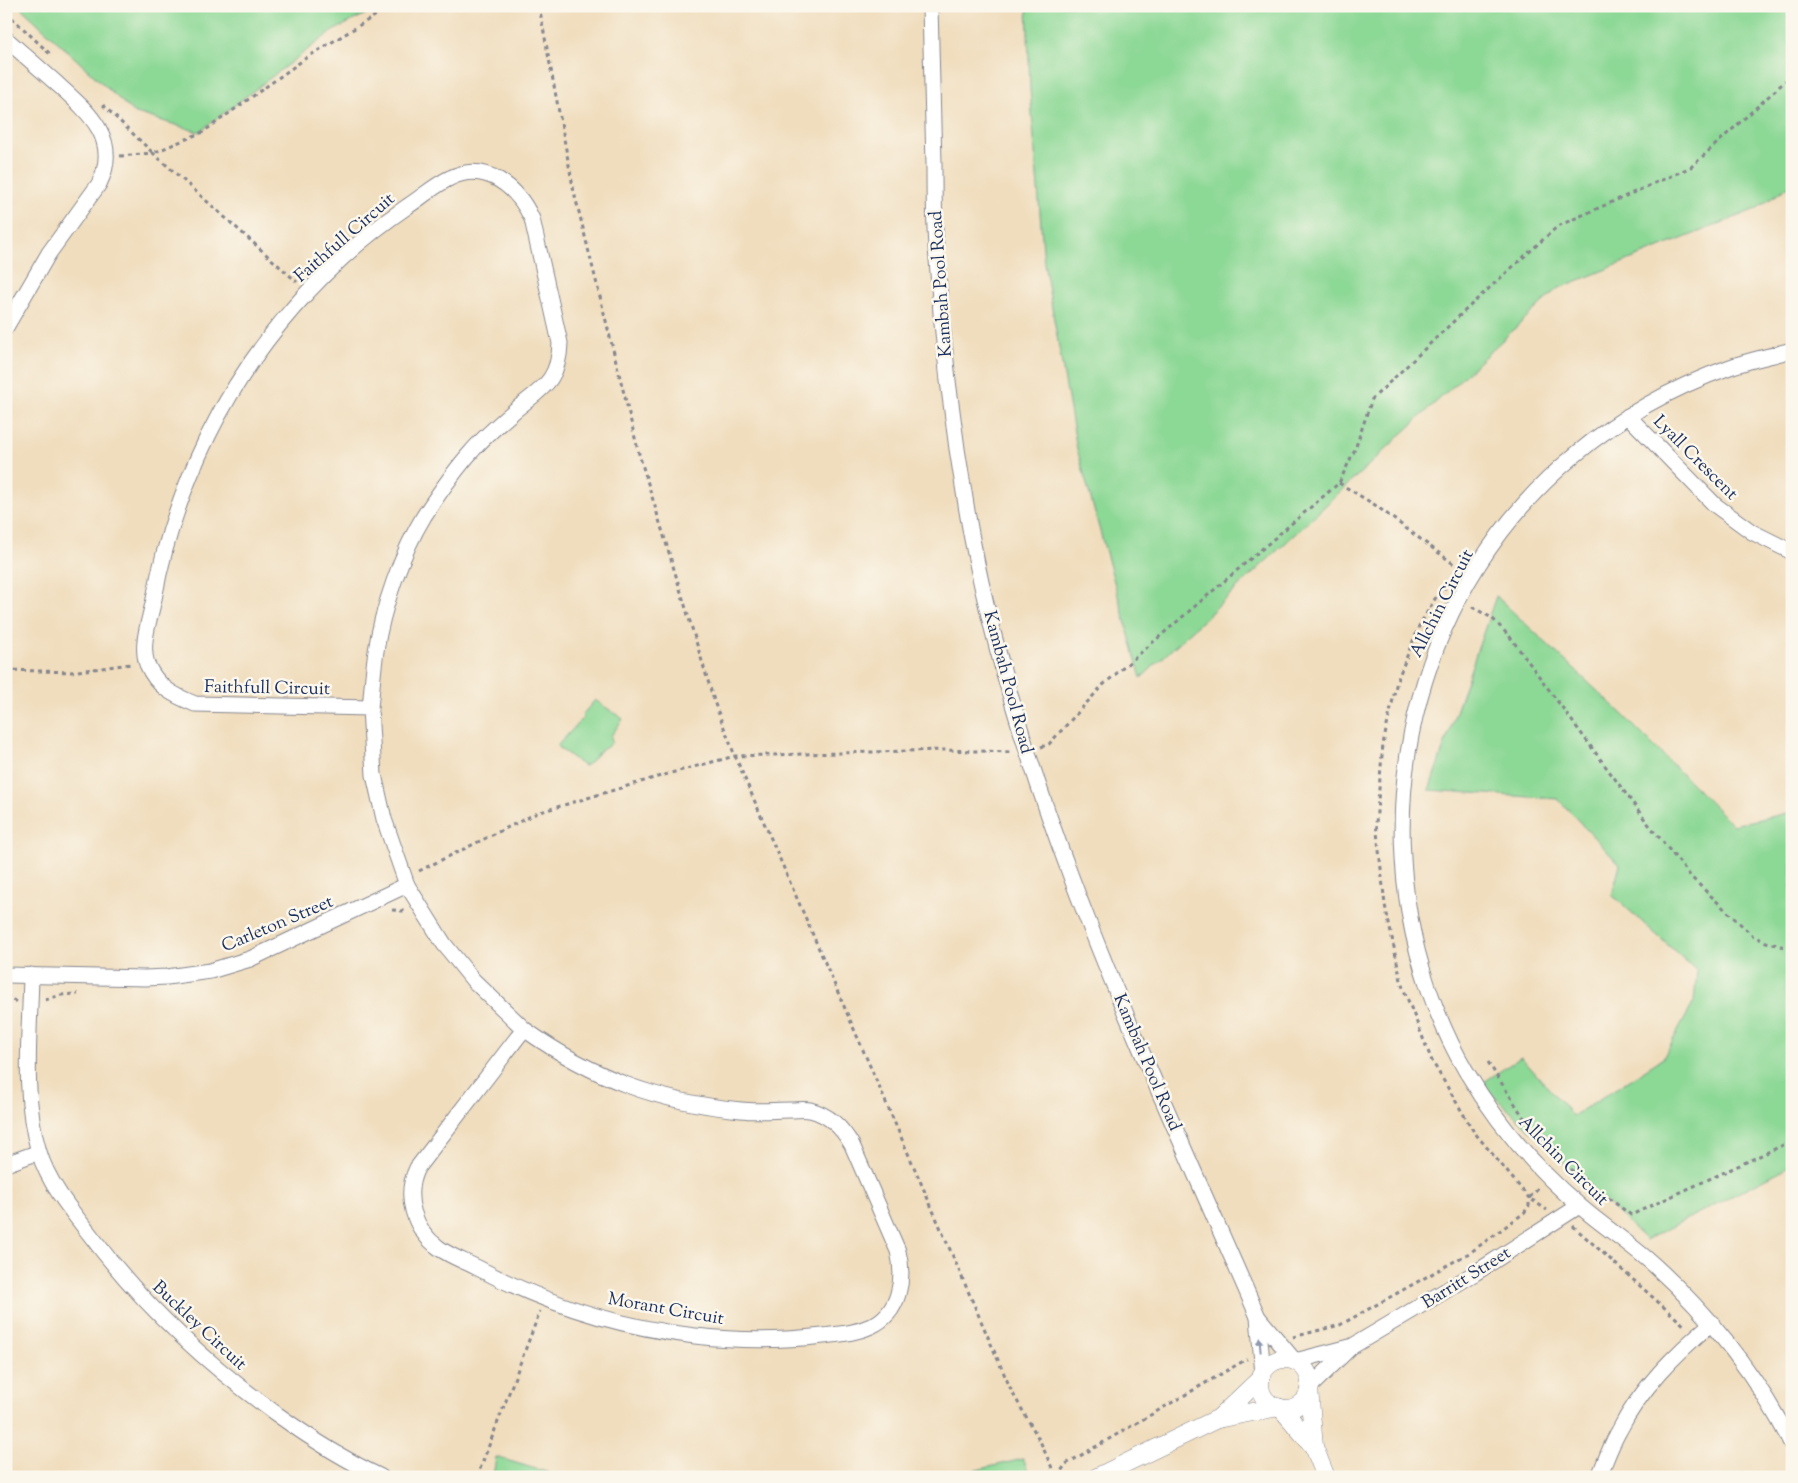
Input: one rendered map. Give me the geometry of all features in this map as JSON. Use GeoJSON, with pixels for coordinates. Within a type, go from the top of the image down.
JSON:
{"type":"FeatureCollection","features":[{"type":"Feature","properties":{"kind":"street","name":"Kambah Pool Road"},"geometry":{"type":"LineString","coordinates":[[930,6],[936,244],[945,362],[952,422],[973,540],[1000,659],[1051,824],[1120,998],[1258,1317],[1294,1361]]}},
{"type":"Feature","properties":{"kind":"street"},"geometry":{"type":"LineString","coordinates":[[6,39],[87,110],[99,128],[107,157],[103,176],[99,184],[49,253],[6,327]]}},
{"type":"Feature","properties":{"kind":"street","name":"Faithfull Circuit"},"geometry":{"type":"LineString","coordinates":[[370,708],[195,704],[172,695],[154,676],[146,661],[145,646],[160,568],[180,500],[208,435],[243,374],[285,318],[332,267],[385,222],[450,178],[473,172],[490,175],[506,184],[525,203],[532,219],[560,343],[560,354],[554,373],[543,389],[513,412],[455,471],[424,517],[410,542],[390,594],[376,650],[370,708],[372,757],[384,819],[407,885]]}},
{"type":"Feature","properties":{"kind":"street","name":"Allchin Circuit"},"geometry":{"type":"LineString","coordinates":[[1792,350],[1730,367],[1678,389],[1628,416],[1574,455],[1515,516],[1485,555],[1438,642],[1418,700],[1406,760],[1402,800],[1403,867],[1412,929],[1441,1025],[1466,1072],[1503,1126],[1532,1160],[1580,1206],[1651,1262],[1712,1323],[1786,1419],[1792,1445]]}},
{"type":"Feature","properties":{"kind":"street","name":"Lyall Crescent"},"geometry":{"type":"LineString","coordinates":[[1628,416],[1715,505],[1752,532],[1792,552]]}},
{"type":"Feature","properties":{"kind":"street","name":"Carleton Street"},"geometry":{"type":"LineString","coordinates":[[6,975],[145,978],[210,971],[250,959],[407,885]]}},
{"type":"Feature","properties":{"kind":"street","name":"Morant Circuit"},"geometry":{"type":"LineString","coordinates":[[407,885],[444,944],[473,980],[524,1029],[546,1045],[594,1071],[643,1092],[668,1099],[694,1105],[744,1110],[809,1110],[832,1120],[844,1131],[852,1145],[898,1251],[901,1262],[901,1284],[889,1313],[872,1326],[852,1333],[790,1340],[726,1339],[693,1336],[628,1324],[563,1305],[500,1280],[439,1248],[423,1232],[413,1214],[410,1194],[413,1176],[417,1168],[524,1029]]}},
{"type":"Feature","properties":{"kind":"street","name":"Buckley Circuit"},"geometry":{"type":"LineString","coordinates":[[31,975],[29,1085],[31,1118],[39,1152],[64,1201],[108,1260],[159,1316],[186,1342],[244,1390],[305,1434],[381,1477]]}},
{"type":"Feature","properties":{"kind":"street"},"geometry":{"type":"LineString","coordinates":[[6,1164],[39,1152]]}},
{"type":"Feature","properties":{"kind":"street","name":"Barritt Street"},"geometry":{"type":"LineString","coordinates":[[1310,1388],[1351,1347],[1580,1206]]}},
{"type":"Feature","properties":{"kind":"street","name":"Kambah Pool Road"},"geometry":{"type":"LineString","coordinates":[[1258,1317],[1262,1376]]}},
{"type":"Feature","properties":{"kind":"street"},"geometry":{"type":"LineString","coordinates":[[1599,1477],[1619,1430],[1644,1390],[1680,1350],[1712,1323]]}},
{"type":"Feature","properties":{"kind":"street","name":"Barritt Street"},"geometry":{"type":"LineString","coordinates":[[1294,1361],[1351,1347]]}},
{"type":"Feature","properties":{"kind":"street"},"geometry":{"type":"LineString","coordinates":[[1217,1419],[1262,1376],[1269,1365],[1282,1359],[1294,1361],[1307,1372],[1310,1388],[1314,1448]]}},
{"type":"Feature","properties":{"kind":"street"},"geometry":{"type":"LineString","coordinates":[[1262,1376],[1262,1390],[1265,1398],[1280,1407],[1314,1448],[1326,1477]]}},
{"type":"Feature","properties":{"kind":"street"},"geometry":{"type":"LineString","coordinates":[[1097,1477],[1217,1419],[1280,1407],[1293,1407],[1307,1396],[1310,1388]]}},
{"type":"Feature","properties":{"kind":"path"},"geometry":{"type":"LineString","coordinates":[[107,157],[153,153],[203,132],[306,58],[391,6]]}},
{"type":"Feature","properties":{"kind":"path"},"geometry":{"type":"LineString","coordinates":[[539,6],[574,192],[639,454],[716,704],[735,756],[1012,1392],[1040,1441],[1052,1468],[1051,1477]]}},
{"type":"Feature","properties":{"kind":"path"},"geometry":{"type":"LineString","coordinates":[[6,12],[55,59]]}},
{"type":"Feature","properties":{"kind":"path"},"geometry":{"type":"LineString","coordinates":[[407,885],[419,870],[537,813],[671,772],[735,756],[942,750],[1028,753],[1048,744],[1102,685],[1339,483],[1355,449],[1372,399],[1523,257],[1558,226],[1691,167],[1792,76]]}},
{"type":"Feature","properties":{"kind":"path"},"geometry":{"type":"LineString","coordinates":[[97,99],[153,153],[308,292]]}},
{"type":"Feature","properties":{"kind":"path"},"geometry":{"type":"LineString","coordinates":[[1339,483],[1376,506],[1472,577]]}},
{"type":"Feature","properties":{"kind":"path"},"geometry":{"type":"LineString","coordinates":[[1460,600],[1492,618],[1510,637],[1646,821],[1692,878],[1753,936],[1766,942],[1792,949]]}},
{"type":"Feature","properties":{"kind":"path"},"geometry":{"type":"LineString","coordinates":[[6,670],[71,672],[146,661]]}},
{"type":"Feature","properties":{"kind":"path"},"geometry":{"type":"LineString","coordinates":[[1488,1062],[1524,1118],[1562,1163],[1631,1215],[1792,1141]]}},
{"type":"Feature","properties":{"kind":"path"},"geometry":{"type":"LineString","coordinates":[[1562,1163],[1529,1198],[1573,1226],[1697,1336]]}},
{"type":"Feature","properties":{"kind":"path"},"geometry":{"type":"LineString","coordinates":[[477,1477],[545,1298]]}},
{"type":"Feature","properties":{"kind":"path"},"geometry":{"type":"LineString","coordinates":[[1057,1477],[1066,1464],[1243,1361]]}},
{"type":"Feature","properties":{"kind":"green space"},"geometry":{"type":"Polygon","coordinates":[[[19,6],[381,6],[331,32],[199,132],[133,112],[19,6]]]}},
{"type":"Feature","properties":{"kind":"green space"},"geometry":{"type":"Polygon","coordinates":[[[1027,6],[1792,6],[1792,184],[1756,209],[1557,289],[1141,678],[1077,449],[1044,263],[1030,89],[1027,6]]]}},
{"type":"Feature","properties":{"kind":"green space"},"geometry":{"type":"Polygon","coordinates":[[[1496,596],[1624,716],[1733,825],[1792,812],[1792,1165],[1646,1240],[1481,1084],[1521,1057],[1573,1116],[1663,1058],[1694,1002],[1697,971],[1612,895],[1620,865],[1558,799],[1429,790],[1496,596]]]}},
{"type":"Feature","properties":{"kind":"green space"},"geometry":{"type":"Polygon","coordinates":[[[595,700],[623,719],[611,736],[612,742],[584,766],[559,748],[558,745],[583,718],[583,714],[595,700]]]}},
{"type":"Feature","properties":{"kind":"green space"},"geometry":{"type":"Polygon","coordinates":[[[496,1457],[563,1477],[493,1477],[496,1457]]]}},
{"type":"Feature","properties":{"kind":"green space"},"geometry":{"type":"Polygon","coordinates":[[[1023,1459],[1031,1477],[947,1477],[1023,1459]]]}}]}
